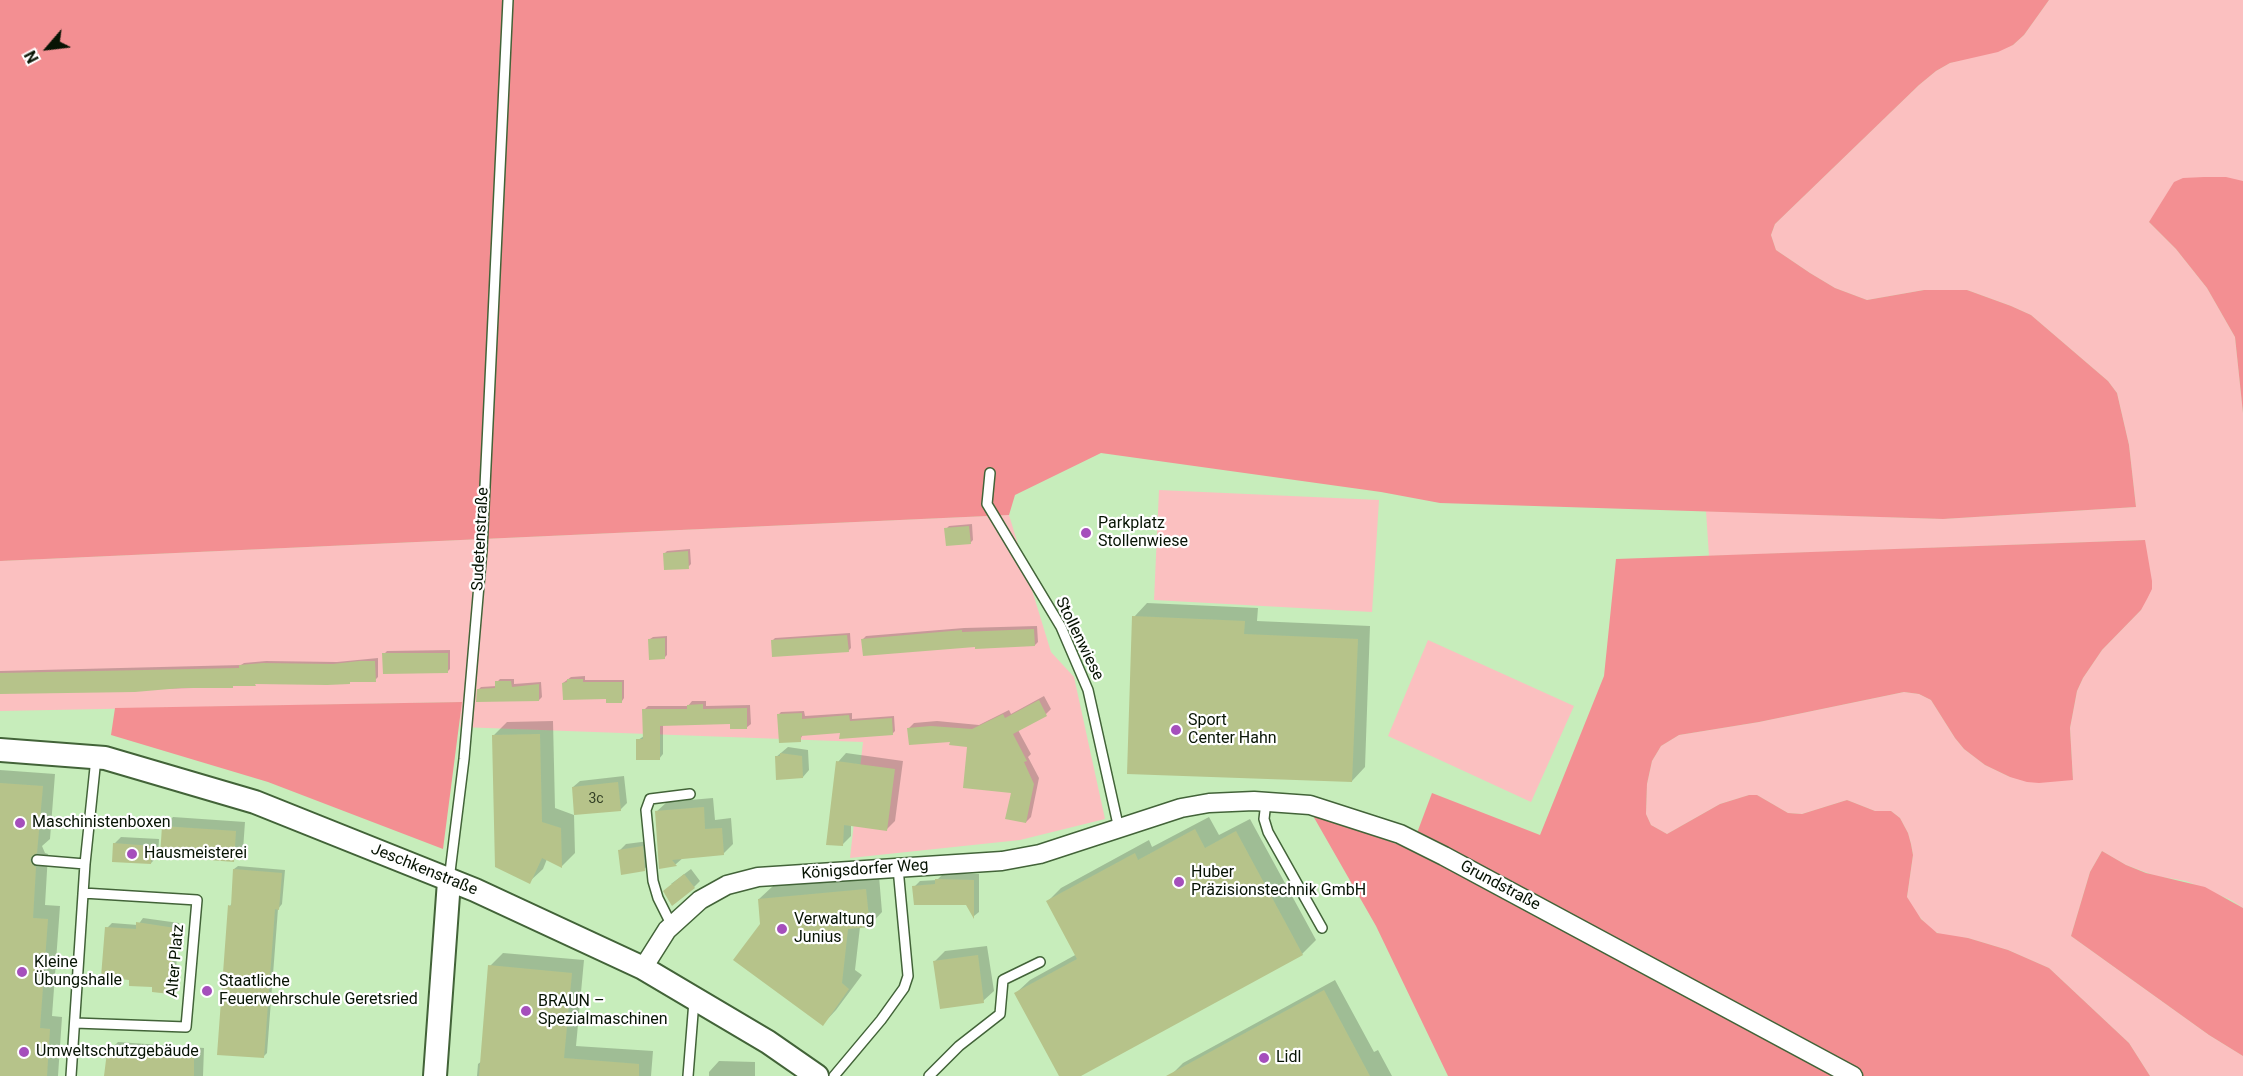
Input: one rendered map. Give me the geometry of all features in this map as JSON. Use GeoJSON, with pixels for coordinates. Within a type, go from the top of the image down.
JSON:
{"type":"FeatureCollection","features":[{"type":"Feature","properties":{"kind":"street","name":"Jeschkenstraße"},"geometry":{"type":"LineString","coordinates":[[0,750],[105,758],[255,802],[475,890],[643,968],[768,1042],[817,1076]]}},
{"type":"Feature","properties":{"kind":"street","name":"Grundstraße"},"geometry":{"type":"LineString","coordinates":[[1119,829],[1180,807],[1209,803],[1266,802],[1310,805],[1400,834],[1853,1076]]}},
{"type":"Feature","properties":{"kind":"street","name":"Königsdorfer Weg"},"geometry":{"type":"LineString","coordinates":[[643,968],[672,926],[700,900],[727,885],[758,877],[1002,861],[1040,854],[1119,829]]}},
{"type":"Feature","properties":{"kind":"street","name":"Sudetenstraße"},"geometry":{"type":"LineString","coordinates":[[435,1076],[449,880]]}},
{"type":"Feature","properties":{"kind":"lane","name":"Sudetenstraße"},"geometry":{"type":"LineString","coordinates":[[449,880],[464,759],[482,550],[508,0]]}},
{"type":"Feature","properties":{"kind":"lane","name":"Stollenwiese"},"geometry":{"type":"LineString","coordinates":[[990,473],[987,504],[1061,627],[1088,690],[1119,829]]}},
{"type":"Feature","properties":{"kind":"lane"},"geometry":{"type":"LineString","coordinates":[[72,1076],[83,893],[96,758]]}},
{"type":"Feature","properties":{"kind":"lane"},"geometry":{"type":"LineString","coordinates":[[672,926],[658,898],[653,881],[646,810],[650,799],[690,795]]}},
{"type":"Feature","properties":{"kind":"lane"},"geometry":{"type":"LineString","coordinates":[[1266,802],[1264,819],[1268,832],[1322,928]]}},
{"type":"Feature","properties":{"kind":"lane"},"geometry":{"type":"LineString","coordinates":[[37,860],[86,864]]}},
{"type":"Feature","properties":{"kind":"lane"},"geometry":{"type":"LineString","coordinates":[[834,1076],[881,1020],[904,988],[908,976],[897,868]]}},
{"type":"Feature","properties":{"kind":"lane","name":"Alter Platz"},"geometry":{"type":"LineString","coordinates":[[75,1023],[186,1027],[197,900],[83,893]]}},
{"type":"Feature","properties":{"kind":"lane"},"geometry":{"type":"LineString","coordinates":[[929,1076],[959,1046],[1000,1014],[1003,980],[1040,962]]}},
{"type":"Feature","properties":{"kind":"lane"},"geometry":{"type":"LineString","coordinates":[[688,1076],[694,998]]}},
{"type":"Feature","properties":{"kind":"shaded area"},"geometry":{"type":"Polygon","coordinates":[[[0,0],[2049,0],[2024,35],[2013,45],[1998,52],[1950,63],[1919,85],[1775,224],[1771,235],[1776,250],[1835,288],[1867,300],[1924,290],[1967,290],[2031,315],[2108,381],[2117,393],[2129,445],[2136,507],[1943,519],[1440,503],[1381,492],[1101,453],[1015,495],[1009,515],[0,561],[0,0]]]}},
{"type":"Feature","properties":{"kind":"shaded area"},"geometry":{"type":"Polygon","coordinates":[[[2049,0],[2243,0],[2243,181],[2149,222],[2176,249],[2207,288],[2235,337],[2243,413],[2243,908],[2231,900],[2186,881],[2156,876],[2126,865],[2102,851],[2090,872],[2071,936],[2209,1035],[2243,1056],[2243,1076],[2150,1076],[2129,1043],[2049,968],[2008,950],[1968,938],[1945,936],[1931,930],[1913,909],[1907,897],[1913,855],[1911,844],[1900,818],[1891,811],[1875,811],[1847,800],[1802,814],[1788,813],[1757,795],[1749,795],[1720,804],[1667,834],[1651,825],[1646,814],[1647,784],[1652,761],[1661,746],[1679,735],[1759,722],[1904,692],[1919,694],[1931,700],[1964,749],[1985,765],[2010,777],[2073,780],[2070,728],[2077,691],[2102,650],[2141,610],[2145,540],[1709,556],[1706,511],[1943,519],[2136,507],[2129,445],[2117,393],[2108,381],[2031,315],[1967,290],[1924,290],[1867,300],[1835,288],[1776,250],[1771,235],[1775,224],[1919,85],[1950,63],[2013,45],[2024,35],[2049,0]]]}},
{"type":"Feature","properties":{"kind":"shaded area"},"geometry":{"type":"Polygon","coordinates":[[[2226,177],[2243,181],[2243,413],[2235,337],[2207,288],[2176,249],[2149,222],[2174,182],[2183,178],[2226,177]]]}},
{"type":"Feature","properties":{"kind":"shaded area"},"geometry":{"type":"Polygon","coordinates":[[[1159,490],[1379,500],[1372,612],[1154,600],[1159,490]]]}},
{"type":"Feature","properties":{"kind":"shaded area"},"geometry":{"type":"Polygon","coordinates":[[[1009,515],[1051,652],[1074,677],[1105,819],[1020,840],[850,858],[863,742],[460,727],[461,702],[0,711],[0,561],[1009,515]]]}},
{"type":"Feature","properties":{"kind":"shaded area"},"geometry":{"type":"Polygon","coordinates":[[[2145,540],[2152,589],[2141,610],[2102,650],[2077,691],[2070,728],[2073,780],[2027,782],[1985,765],[1964,749],[1931,700],[1919,694],[1904,692],[1759,722],[1679,735],[1661,746],[1652,761],[1647,784],[1646,814],[1651,825],[1667,834],[1720,804],[1749,795],[1757,795],[1788,813],[1802,814],[1847,800],[1875,811],[1891,811],[1900,818],[1908,833],[1913,855],[1907,897],[1921,919],[1937,933],[1968,938],[2008,950],[2049,968],[2129,1043],[2150,1076],[1448,1076],[1376,926],[1312,814],[1411,849],[1432,793],[1540,835],[1604,676],[1616,559],[2145,540]]]}},
{"type":"Feature","properties":{"kind":"shaded area"},"geometry":{"type":"Polygon","coordinates":[[[1428,640],[1574,706],[1531,802],[1388,736],[1428,640]]]}},
{"type":"Feature","properties":{"kind":"shaded area"},"geometry":{"type":"Polygon","coordinates":[[[462,702],[443,849],[268,782],[111,735],[115,708],[462,702]]]}},
{"type":"Feature","properties":{"kind":"shaded area"},"geometry":{"type":"Polygon","coordinates":[[[2102,851],[2146,873],[2205,887],[2243,908],[2243,1056],[2209,1035],[2071,936],[2090,872],[2102,851]]]}},
{"type":"Feature","properties":{"kind":"building"},"geometry":{"type":"Polygon","coordinates":[[[969,526],[971,544],[946,546],[944,528],[969,526]]]}},
{"type":"Feature","properties":{"kind":"building"},"geometry":{"type":"Polygon","coordinates":[[[688,551],[689,569],[664,570],[663,553],[688,551]]]}},
{"type":"Feature","properties":{"kind":"building"},"geometry":{"type":"Polygon","coordinates":[[[1132,616],[1245,621],[1244,634],[1358,639],[1352,782],[1127,774],[1132,616]]]}},
{"type":"Feature","properties":{"kind":"building"},"geometry":{"type":"Polygon","coordinates":[[[1034,629],[1035,646],[975,649],[975,647],[863,656],[861,639],[962,630],[962,632],[1034,629]]]}},
{"type":"Feature","properties":{"kind":"building"},"geometry":{"type":"Polygon","coordinates":[[[847,635],[849,652],[772,657],[771,640],[847,635]]]}},
{"type":"Feature","properties":{"kind":"building"},"geometry":{"type":"Polygon","coordinates":[[[665,638],[665,659],[649,660],[648,639],[665,638]]]}},
{"type":"Feature","properties":{"kind":"building"},"geometry":{"type":"Polygon","coordinates":[[[382,653],[448,653],[448,673],[383,674],[382,653]]]}},
{"type":"Feature","properties":{"kind":"building"},"geometry":{"type":"Polygon","coordinates":[[[375,661],[376,682],[327,685],[255,684],[256,686],[233,686],[233,688],[181,688],[135,692],[0,694],[0,673],[239,668],[239,665],[263,663],[333,664],[375,661]]]}},
{"type":"Feature","properties":{"kind":"building"},"geometry":{"type":"Polygon","coordinates":[[[567,679],[583,679],[583,682],[622,682],[622,703],[606,703],[606,699],[563,700],[562,683],[567,682],[567,679]]]}},
{"type":"Feature","properties":{"kind":"building"},"geometry":{"type":"Polygon","coordinates":[[[495,681],[511,681],[512,687],[539,684],[539,701],[476,702],[477,689],[495,688],[495,681]]]}},
{"type":"Feature","properties":{"kind":"building"},"geometry":{"type":"Polygon","coordinates":[[[1039,700],[1047,716],[1013,734],[1027,761],[1024,762],[1034,784],[1026,823],[1005,819],[1011,793],[963,788],[967,747],[949,745],[950,742],[909,745],[907,728],[931,726],[972,729],[1003,714],[1005,718],[1039,700]]]}},
{"type":"Feature","properties":{"kind":"building"},"geometry":{"type":"Polygon","coordinates":[[[703,704],[703,709],[747,708],[747,729],[730,729],[730,724],[660,726],[660,760],[636,760],[636,739],[643,739],[642,709],[687,709],[687,705],[703,704]]]}},
{"type":"Feature","properties":{"kind":"building"},"geometry":{"type":"Polygon","coordinates":[[[802,713],[802,719],[849,715],[850,721],[892,718],[893,735],[839,739],[840,733],[801,736],[801,742],[779,743],[777,714],[802,713]]]}},
{"type":"Feature","properties":{"kind":"building"},"geometry":{"type":"Polygon","coordinates":[[[540,734],[542,822],[561,828],[562,868],[542,858],[530,884],[495,867],[492,735],[540,734]]]}},
{"type":"Feature","properties":{"kind":"building"},"geometry":{"type":"Polygon","coordinates":[[[780,753],[802,756],[803,778],[776,780],[775,756],[780,756],[780,753]]]}},
{"type":"Feature","properties":{"kind":"building"},"geometry":{"type":"Polygon","coordinates":[[[836,761],[895,769],[887,831],[844,825],[843,846],[826,845],[836,761]]]}},
{"type":"Feature","properties":{"kind":"building"},"geometry":{"type":"Polygon","coordinates":[[[618,782],[621,811],[574,815],[572,787],[618,782]]]}},
{"type":"Feature","properties":{"kind":"building"},"geometry":{"type":"Polygon","coordinates":[[[0,783],[43,786],[37,853],[30,860],[36,867],[33,918],[48,919],[40,1028],[50,1029],[47,1076],[0,1076],[0,783]]]}},
{"type":"Feature","properties":{"kind":"building"},"geometry":{"type":"Polygon","coordinates":[[[704,807],[705,829],[722,828],[724,855],[672,860],[677,866],[659,869],[655,811],[704,807]]]}},
{"type":"Feature","properties":{"kind":"building"},"geometry":{"type":"Polygon","coordinates":[[[162,826],[236,831],[234,862],[160,856],[162,826]]]}},
{"type":"Feature","properties":{"kind":"building"},"geometry":{"type":"Polygon","coordinates":[[[1195,829],[1205,848],[1236,831],[1303,955],[1081,1076],[1059,1076],[1014,993],[1077,959],[1046,901],[1135,853],[1138,860],[1195,829]]]}},
{"type":"Feature","properties":{"kind":"building","name":"Hausmeisterei"},"geometry":{"type":"Polygon","coordinates":[[[113,843],[153,846],[151,864],[112,862],[113,843]]]}},
{"type":"Feature","properties":{"kind":"building"},"geometry":{"type":"Polygon","coordinates":[[[643,846],[645,871],[621,875],[618,850],[643,846]]]}},
{"type":"Feature","properties":{"kind":"building"},"geometry":{"type":"Polygon","coordinates":[[[233,869],[282,873],[279,910],[275,909],[264,1058],[217,1055],[228,905],[231,906],[233,869]]]}},
{"type":"Feature","properties":{"kind":"building"},"geometry":{"type":"Polygon","coordinates":[[[684,874],[695,888],[672,906],[663,891],[684,874]]]}},
{"type":"Feature","properties":{"kind":"building"},"geometry":{"type":"Polygon","coordinates":[[[935,879],[974,880],[974,919],[966,905],[914,905],[912,886],[935,884],[935,879]]]}},
{"type":"Feature","properties":{"kind":"building"},"geometry":{"type":"Polygon","coordinates":[[[866,889],[870,927],[848,929],[842,983],[849,989],[823,1026],[733,960],[760,924],[758,899],[866,889]]]}},
{"type":"Feature","properties":{"kind":"building"},"geometry":{"type":"Polygon","coordinates":[[[136,922],[175,928],[170,994],[152,992],[152,987],[129,986],[129,980],[101,977],[105,927],[136,929],[136,922]]]}},
{"type":"Feature","properties":{"kind":"building"},"geometry":{"type":"Polygon","coordinates":[[[978,955],[984,1003],[940,1009],[933,961],[978,955]]]}},
{"type":"Feature","properties":{"kind":"building","name":"BRAUN – Spezialmaschinen"},"geometry":{"type":"Polygon","coordinates":[[[488,965],[572,973],[564,1058],[639,1064],[639,1076],[479,1076],[488,965]]]}},
{"type":"Feature","properties":{"kind":"building"},"geometry":{"type":"Polygon","coordinates":[[[1324,990],[1370,1076],[1166,1076],[1324,990]]]}},
{"type":"Feature","properties":{"kind":"building"},"geometry":{"type":"Polygon","coordinates":[[[107,1052],[194,1057],[194,1076],[104,1076],[107,1052]]]}},
{"type":"Feature","properties":{"kind":"place","name":"Parkplatz Stollenwiese"},"geometry":{"type":"Point","coordinates":[1086,533]}},
{"type":"Feature","properties":{"kind":"place","name":"Sport Center Hahn"},"geometry":{"type":"Point","coordinates":[1176,730]}},
{"type":"Feature","properties":{"kind":"place","name":"Maschinistenboxen"},"geometry":{"type":"Point","coordinates":[20,823]}},
{"type":"Feature","properties":{"kind":"place","name":"Hausmeisterei"},"geometry":{"type":"Point","coordinates":[132,854]}},
{"type":"Feature","properties":{"kind":"place","name":"Huber Präzisionstechnik GmbH"},"geometry":{"type":"Point","coordinates":[1179,882]}},
{"type":"Feature","properties":{"kind":"place","name":"Verwaltung Junius"},"geometry":{"type":"Point","coordinates":[782,929]}},
{"type":"Feature","properties":{"kind":"place","name":"Kleine Übungshalle"},"geometry":{"type":"Point","coordinates":[22,972]}},
{"type":"Feature","properties":{"kind":"place","name":"Staatliche Feuerwehrschule Geretsried"},"geometry":{"type":"Point","coordinates":[207,991]}},
{"type":"Feature","properties":{"kind":"place","name":"BRAUN – Spezialmaschinen"},"geometry":{"type":"Point","coordinates":[526,1011]}},
{"type":"Feature","properties":{"kind":"place","name":"Umweltschutzgebäude"},"geometry":{"type":"Point","coordinates":[24,1052]}},
{"type":"Feature","properties":{"kind":"place","name":"Lidl"},"geometry":{"type":"Point","coordinates":[1264,1058]}}]}
